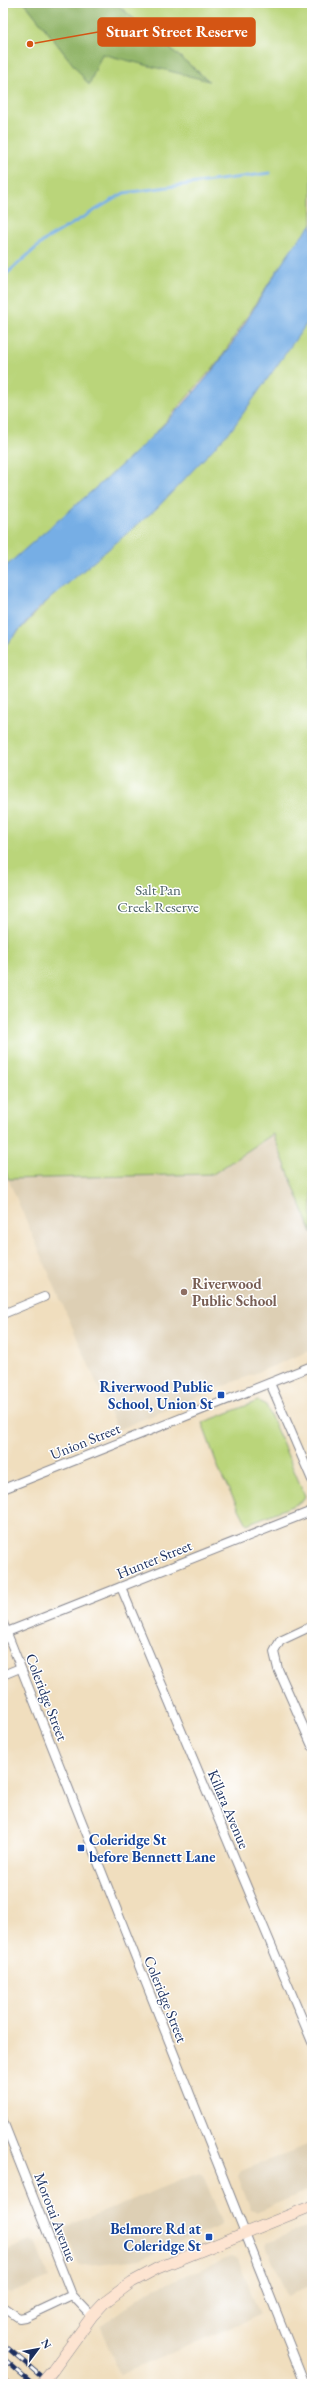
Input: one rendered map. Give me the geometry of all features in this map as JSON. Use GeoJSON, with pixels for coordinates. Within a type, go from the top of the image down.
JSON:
{"type":"FeatureCollection","features":[{"type":"Feature","properties":{"kind":"main road"},"geometry":{"type":"LineString","coordinates":[[41,2384],[92,2316],[112,2296],[144,2275],[312,2206]]}},
{"type":"Feature","properties":{"kind":"street"},"geometry":{"type":"LineString","coordinates":[[3,1314],[44,1298]]}},
{"type":"Feature","properties":{"kind":"street","name":"Union Street"},"geometry":{"type":"LineString","coordinates":[[3,1489],[312,1366]]}},
{"type":"Feature","properties":{"kind":"street"},"geometry":{"type":"LineString","coordinates":[[270,1383],[311,1477]]}},
{"type":"Feature","properties":{"kind":"street","name":"Hunter Street"},"geometry":{"type":"LineString","coordinates":[[7,1632],[312,1511]]}},
{"type":"Feature","properties":{"kind":"street","name":"Killara Avenue"},"geometry":{"type":"LineString","coordinates":[[121,1587],[312,2042]]}},
{"type":"Feature","properties":{"kind":"street","name":"Coleridge Street"},"geometry":{"type":"LineString","coordinates":[[3,1623],[244,2234],[305,2384]]}},
{"type":"Feature","properties":{"kind":"street"},"geometry":{"type":"LineString","coordinates":[[312,1626],[280,1641],[274,1652],[278,1669],[312,1746]]}},
{"type":"Feature","properties":{"kind":"street"},"geometry":{"type":"LineString","coordinates":[[3,1675],[20,1668]]}},
{"type":"Feature","properties":{"kind":"street","name":"Morotai Avenue"},"geometry":{"type":"LineString","coordinates":[[3,2121],[72,2295],[92,2316]]}},
{"type":"Feature","properties":{"kind":"street"},"geometry":{"type":"LineString","coordinates":[[3,2307],[19,2318],[25,2317],[72,2295]]}},
{"type":"Feature","properties":{"kind":"shaded area","name":"Riverwood Public School"},"geometry":{"type":"Polygon","coordinates":[[[273,1134],[312,1233],[312,1350],[117,1430],[8,1179],[213,1174],[273,1134]]]}},
{"type":"Feature","properties":{"kind":"shaded area"},"geometry":{"type":"Polygon","coordinates":[[[312,2143],[312,2189],[256,2212],[251,2210],[238,2176],[241,2171],[312,2143]]]}},
{"type":"Feature","properties":{"kind":"shaded area"},"geometry":{"type":"Polygon","coordinates":[[[199,2173],[203,2175],[222,2222],[220,2226],[140,2259],[79,2266],[65,2231],[67,2226],[199,2173]]]}},
{"type":"Feature","properties":{"kind":"shaded area"},"geometry":{"type":"Polygon","coordinates":[[[312,2224],[312,2285],[287,2296],[266,2246],[268,2242],[312,2224]]]}},
{"type":"Feature","properties":{"kind":"shaded area"},"geometry":{"type":"Polygon","coordinates":[[[30,2241],[35,2242],[49,2278],[10,2294],[3,2288],[3,2252],[30,2241]]]}},
{"type":"Feature","properties":{"kind":"shaded area"},"geometry":{"type":"Polygon","coordinates":[[[231,2257],[238,2259],[260,2315],[120,2375],[100,2327],[150,2290],[231,2257]]]}},
{"type":"Feature","properties":{"kind":"green space"},"geometry":{"type":"Polygon","coordinates":[[[3,3],[25,3],[89,84],[102,53],[208,80],[115,3],[312,3],[312,224],[274,275],[219,361],[144,446],[3,569],[3,3]]]}},
{"type":"Feature","properties":{"kind":"green space"},"geometry":{"type":"Polygon","coordinates":[[[25,3],[115,3],[209,81],[102,54],[89,85],[25,3]]]}},
{"type":"Feature","properties":{"kind":"green space","name":"Salt Pan Creek Reserve"},"geometry":{"type":"Polygon","coordinates":[[[312,316],[312,1233],[273,1134],[213,1174],[8,1179],[3,1165],[3,648],[297,336],[312,316]]]}},
{"type":"Feature","properties":{"kind":"green space"},"geometry":{"type":"Polygon","coordinates":[[[258,1401],[266,1405],[305,1496],[302,1502],[247,1524],[221,1475],[202,1423],[258,1401]]]}},
{"type":"Feature","properties":{"kind":"water"},"geometry":{"type":"Polygon","coordinates":[[[312,224],[312,316],[232,429],[157,508],[39,608],[3,648],[3,569],[116,470],[170,419],[219,362],[286,257],[312,224]]]}},
{"type":"Feature","properties":{"kind":"waterway"},"geometry":{"type":"LineString","coordinates":[[3,277],[45,240],[124,193],[270,173]]}},
{"type":"Feature","properties":{"kind":"railway"},"geometry":{"type":"LineString","coordinates":[[3,2344],[50,2384]]}},
{"type":"Feature","properties":{"kind":"railway"},"geometry":{"type":"LineString","coordinates":[[3,2358],[33,2384]]}},
{"type":"Feature","properties":{"kind":"railway"},"geometry":{"type":"LineString","coordinates":[[3,2380],[8,2384]]}},
{"type":"Feature","properties":{"kind":"place","name":"Stuart Street Reserve"},"geometry":{"type":"Point","coordinates":[30,44]}},
{"type":"Feature","properties":{"kind":"place","name":"Riverwood Public School"},"geometry":{"type":"Point","coordinates":[184,1292]}},
{"type":"Feature","properties":{"kind":"place","name":"Riverwood Public School, Union St"},"geometry":{"type":"Point","coordinates":[221,1395]}},
{"type":"Feature","properties":{"kind":"place","name":"Coleridge St before Bennett Lane"},"geometry":{"type":"Point","coordinates":[81,1848]}},
{"type":"Feature","properties":{"kind":"place","name":"Belmore Rd at Coleridge St"},"geometry":{"type":"Point","coordinates":[209,2237]}}]}
